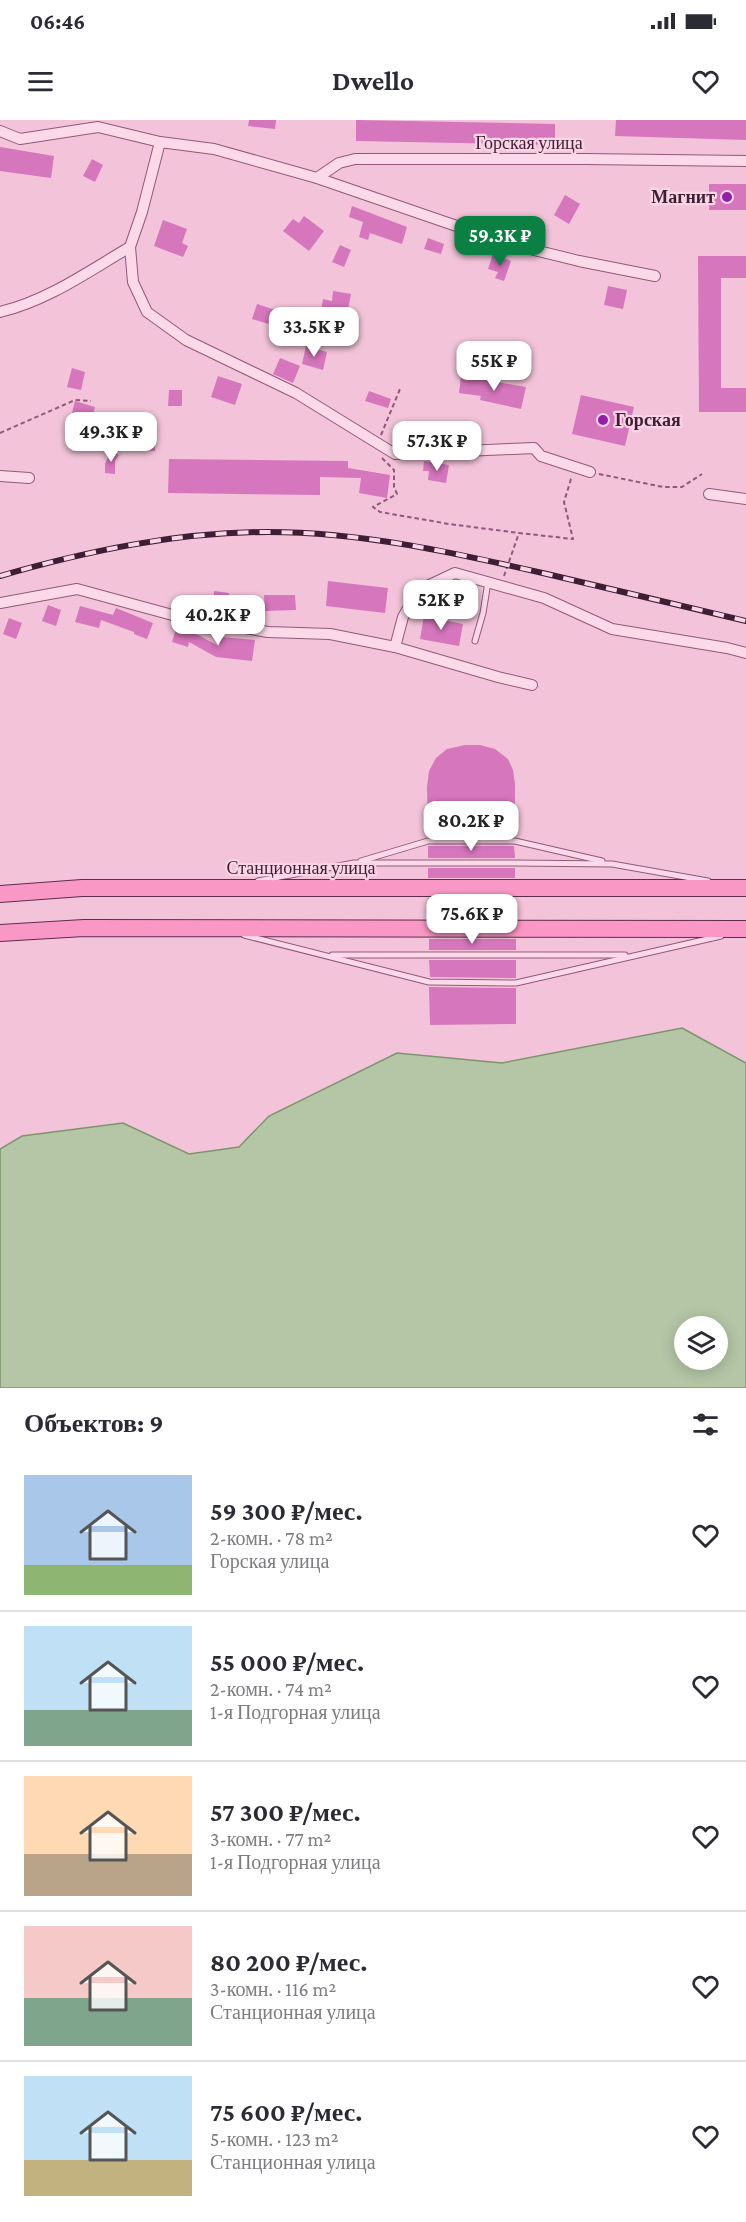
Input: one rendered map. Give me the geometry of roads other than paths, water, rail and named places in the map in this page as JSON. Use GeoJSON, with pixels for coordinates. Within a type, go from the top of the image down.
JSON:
{"type":"FeatureCollection","features":[{"type":"Feature","properties":{"kind":"main road","name":"Станционная улица"},"geometry":{"type":"LineString","coordinates":[[0,894],[82,888],[746,888]]}},
{"type":"Feature","properties":{"kind":"main road"},"geometry":{"type":"LineString","coordinates":[[0,933],[84,928],[746,930]]}},
{"type":"Feature","properties":{"kind":"street"},"geometry":{"type":"LineString","coordinates":[[0,131],[20,139],[98,127],[159,142],[214,149],[317,178],[506,243],[655,276]]}},
{"type":"Feature","properties":{"kind":"street"},"geometry":{"type":"LineString","coordinates":[[159,142],[142,212],[130,247],[133,282],[147,312],[186,340],[296,393],[395,454],[534,448],[541,456],[590,472]]}},
{"type":"Feature","properties":{"kind":"street","name":"Горская улица"},"geometry":{"type":"LineString","coordinates":[[317,178],[339,163],[355,159],[746,161]]}},
{"type":"Feature","properties":{"kind":"street"},"geometry":{"type":"LineString","coordinates":[[0,312],[15,309],[73,281],[130,247]]}},
{"type":"Feature","properties":{"kind":"street"},"geometry":{"type":"LineString","coordinates":[[0,476],[29,478]]}},
{"type":"Feature","properties":{"kind":"street"},"geometry":{"type":"LineString","coordinates":[[709,494],[746,499]]}},
{"type":"Feature","properties":{"kind":"street"},"geometry":{"type":"LineString","coordinates":[[395,647],[403,617],[419,590],[455,573],[544,597],[612,629],[746,653]]}},
{"type":"Feature","properties":{"kind":"street"},"geometry":{"type":"LineString","coordinates":[[0,603],[77,589],[176,616],[268,632],[330,634],[395,647],[532,685]]}},
{"type":"Feature","properties":{"kind":"lane"},"geometry":{"type":"LineString","coordinates":[[475,641],[488,582]]}},
{"type":"Feature","properties":{"kind":"lane"},"geometry":{"type":"LineString","coordinates":[[217,888],[354,863],[428,841],[515,841],[612,864],[746,888]]}},
{"type":"Feature","properties":{"kind":"lane"},"geometry":{"type":"LineString","coordinates":[[354,863],[612,864]]}},
{"type":"Feature","properties":{"kind":"lane"},"geometry":{"type":"LineString","coordinates":[[219,928],[429,982],[516,982],[746,930]]}},
{"type":"Feature","properties":{"kind":"lane"},"geometry":{"type":"LineString","coordinates":[[324,956],[636,955]]}},
{"type":"Feature","properties":{"kind":"railway"},"geometry":{"type":"LineString","coordinates":[[0,576],[99,551],[166,539],[234,533],[303,533],[374,540],[443,551],[746,621]]}},
{"type":"Feature","properties":{"kind":"place","name":"Магнит"},"geometry":{"type":"Point","coordinates":[727,197]}},
{"type":"Feature","properties":{"kind":"place","name":"Горская"},"geometry":{"type":"Point","coordinates":[603,420]}}]}
